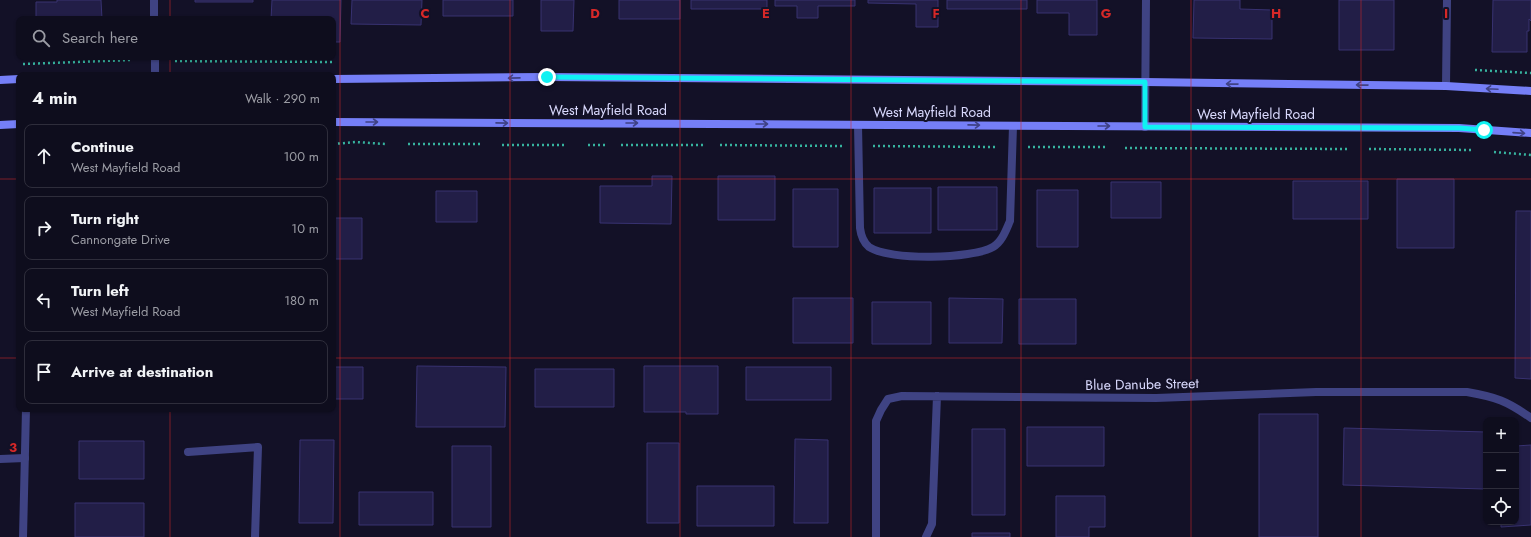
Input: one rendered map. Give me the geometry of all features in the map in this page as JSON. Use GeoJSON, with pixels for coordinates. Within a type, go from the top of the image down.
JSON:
{"type":"FeatureCollection","features":[{"type":"Feature","properties":{"kind":"main road"},"geometry":{"type":"LineString","coordinates":[[336,79],[547,77],[1145,82],[1446,86],[1531,91]]}},
{"type":"Feature","properties":{"kind":"main road"},"geometry":{"type":"LineString","coordinates":[[0,80],[16,79]]}},
{"type":"Feature","properties":{"kind":"main road","name":"West Mayfield Road"},"geometry":{"type":"LineString","coordinates":[[336,122],[1459,128],[1531,133]]}},
{"type":"Feature","properties":{"kind":"main road"},"geometry":{"type":"LineString","coordinates":[[0,125],[16,124]]}},
{"type":"Feature","properties":{"kind":"street"},"geometry":{"type":"LineString","coordinates":[[154,0],[154,16]]}},
{"type":"Feature","properties":{"kind":"street"},"geometry":{"type":"LineString","coordinates":[[1145,127],[1146,0]]}},
{"type":"Feature","properties":{"kind":"street"},"geometry":{"type":"LineString","coordinates":[[1446,86],[1447,0]]}},
{"type":"Feature","properties":{"kind":"street"},"geometry":{"type":"LineString","coordinates":[[155,60],[155,72]]}},
{"type":"Feature","properties":{"kind":"street"},"geometry":{"type":"LineString","coordinates":[[858,125],[861,237],[871,248],[908,256],[980,253],[995,246],[1004,235],[1010,221],[1013,126]]}},
{"type":"Feature","properties":{"kind":"street","name":"Blue Danube Street"},"geometry":{"type":"LineString","coordinates":[[876,537],[876,421],[888,399],[902,396],[1156,398],[1316,392],[1467,392],[1491,396],[1512,404],[1531,418]]}},
{"type":"Feature","properties":{"kind":"street"},"geometry":{"type":"LineString","coordinates":[[926,537],[932,524],[937,396]]}},
{"type":"Feature","properties":{"kind":"street"},"geometry":{"type":"LineString","coordinates":[[23,537],[26,412]]}},
{"type":"Feature","properties":{"kind":"street"},"geometry":{"type":"LineString","coordinates":[[188,452],[258,448],[255,537]]}},
{"type":"Feature","properties":{"kind":"street"},"geometry":{"type":"LineString","coordinates":[[0,459],[25,458]]}},
{"type":"Feature","properties":{"kind":"path"},"geometry":{"type":"LineString","coordinates":[[20,64],[130,60]]}},
{"type":"Feature","properties":{"kind":"path"},"geometry":{"type":"LineString","coordinates":[[1475,70],[1531,74]]}},
{"type":"Feature","properties":{"kind":"path"},"geometry":{"type":"LineString","coordinates":[[336,144],[356,142],[385,144]]}},
{"type":"Feature","properties":{"kind":"path"},"geometry":{"type":"LineString","coordinates":[[408,144],[482,144]]}},
{"type":"Feature","properties":{"kind":"path"},"geometry":{"type":"LineString","coordinates":[[502,144],[565,145]]}},
{"type":"Feature","properties":{"kind":"path"},"geometry":{"type":"LineString","coordinates":[[588,144],[606,144]]}},
{"type":"Feature","properties":{"kind":"path"},"geometry":{"type":"LineString","coordinates":[[621,144],[703,145]]}},
{"type":"Feature","properties":{"kind":"path"},"geometry":{"type":"LineString","coordinates":[[720,145],[849,146]]}},
{"type":"Feature","properties":{"kind":"path"},"geometry":{"type":"LineString","coordinates":[[870,146],[1002,147]]}},
{"type":"Feature","properties":{"kind":"path"},"geometry":{"type":"LineString","coordinates":[[1023,147],[1107,148]]}},
{"type":"Feature","properties":{"kind":"path"},"geometry":{"type":"LineString","coordinates":[[1125,148],[1348,149]]}},
{"type":"Feature","properties":{"kind":"path"},"geometry":{"type":"LineString","coordinates":[[1369,149],[1472,150]]}},
{"type":"Feature","properties":{"kind":"path"},"geometry":{"type":"LineString","coordinates":[[1494,152],[1531,155]]}},
{"type":"Feature","properties":{"kind":"building"},"geometry":{"type":"Polygon","coordinates":[[[57,0],[101,0],[102,16],[36,16],[36,2],[57,2],[57,0]]]}},
{"type":"Feature","properties":{"kind":"building"},"geometry":{"type":"Polygon","coordinates":[[[195,0],[253,0],[253,2],[195,2],[195,0]]]}},
{"type":"Feature","properties":{"kind":"building"},"geometry":{"type":"Polygon","coordinates":[[[272,0],[341,0],[340,42],[336,42],[336,16],[271,16],[272,0]]]}},
{"type":"Feature","properties":{"kind":"building"},"geometry":{"type":"Polygon","coordinates":[[[352,0],[422,0],[421,25],[351,24],[352,0]]]}},
{"type":"Feature","properties":{"kind":"building"},"geometry":{"type":"Polygon","coordinates":[[[443,0],[513,0],[513,16],[443,16],[443,0]]]}},
{"type":"Feature","properties":{"kind":"building"},"geometry":{"type":"Polygon","coordinates":[[[541,0],[574,0],[573,31],[541,31],[541,0]]]}},
{"type":"Feature","properties":{"kind":"building"},"geometry":{"type":"Polygon","coordinates":[[[619,0],[680,0],[680,19],[619,19],[619,0]]]}},
{"type":"Feature","properties":{"kind":"building"},"geometry":{"type":"Polygon","coordinates":[[[691,0],[767,0],[767,9],[691,9],[691,0]]]}},
{"type":"Feature","properties":{"kind":"building"},"geometry":{"type":"Polygon","coordinates":[[[775,0],[855,0],[855,6],[818,6],[818,18],[797,18],[797,6],[775,6],[775,0]]]}},
{"type":"Feature","properties":{"kind":"building"},"geometry":{"type":"Polygon","coordinates":[[[868,0],[938,0],[938,27],[916,27],[916,4],[868,3],[868,0]]]}},
{"type":"Feature","properties":{"kind":"building"},"geometry":{"type":"Polygon","coordinates":[[[947,0],[1027,0],[1027,9],[947,9],[947,0]]]}},
{"type":"Feature","properties":{"kind":"building"},"geometry":{"type":"Polygon","coordinates":[[[1037,0],[1097,0],[1097,35],[1069,35],[1069,13],[1037,13],[1037,0]]]}},
{"type":"Feature","properties":{"kind":"building"},"geometry":{"type":"Polygon","coordinates":[[[1194,0],[1240,0],[1240,9],[1272,10],[1272,39],[1193,38],[1194,0]]]}},
{"type":"Feature","properties":{"kind":"building"},"geometry":{"type":"Polygon","coordinates":[[[1339,0],[1394,0],[1394,50],[1339,50],[1339,0]]]}},
{"type":"Feature","properties":{"kind":"building"},"geometry":{"type":"Polygon","coordinates":[[[1493,0],[1531,0],[1531,21],[1529,19],[1529,31],[1527,31],[1527,52],[1492,52],[1493,0]]]}},
{"type":"Feature","properties":{"kind":"building"},"geometry":{"type":"Polygon","coordinates":[[[652,176],[672,176],[671,224],[600,223],[600,186],[652,186],[652,176]]]}},
{"type":"Feature","properties":{"kind":"building"},"geometry":{"type":"Polygon","coordinates":[[[718,176],[775,176],[775,220],[718,220],[718,176]]]}},
{"type":"Feature","properties":{"kind":"building"},"geometry":{"type":"Polygon","coordinates":[[[1397,179],[1454,179],[1454,248],[1397,248],[1397,179]]]}},
{"type":"Feature","properties":{"kind":"building"},"geometry":{"type":"Polygon","coordinates":[[[1293,181],[1368,181],[1368,219],[1293,219],[1293,181]]]}},
{"type":"Feature","properties":{"kind":"building"},"geometry":{"type":"Polygon","coordinates":[[[1111,182],[1161,182],[1161,218],[1111,218],[1111,182]]]}},
{"type":"Feature","properties":{"kind":"building"},"geometry":{"type":"Polygon","coordinates":[[[938,187],[997,187],[997,230],[938,230],[938,187]]]}},
{"type":"Feature","properties":{"kind":"building"},"geometry":{"type":"Polygon","coordinates":[[[874,188],[931,188],[931,233],[874,233],[874,188]]]}},
{"type":"Feature","properties":{"kind":"building"},"geometry":{"type":"Polygon","coordinates":[[[793,189],[838,189],[838,247],[793,247],[793,189]]]}},
{"type":"Feature","properties":{"kind":"building"},"geometry":{"type":"Polygon","coordinates":[[[1037,190],[1078,190],[1078,247],[1037,247],[1037,190]]]}},
{"type":"Feature","properties":{"kind":"building"},"geometry":{"type":"Polygon","coordinates":[[[436,191],[477,191],[477,222],[436,222],[436,191]]]}},
{"type":"Feature","properties":{"kind":"building"},"geometry":{"type":"Polygon","coordinates":[[[1516,211],[1531,211],[1531,379],[1515,378],[1516,211]]]}},
{"type":"Feature","properties":{"kind":"building"},"geometry":{"type":"Polygon","coordinates":[[[336,218],[362,218],[362,259],[336,259],[336,218]]]}},
{"type":"Feature","properties":{"kind":"building"},"geometry":{"type":"Polygon","coordinates":[[[793,298],[853,298],[853,343],[793,343],[793,298]]]}},
{"type":"Feature","properties":{"kind":"building"},"geometry":{"type":"Polygon","coordinates":[[[949,298],[1003,299],[1002,343],[949,343],[949,298]]]}},
{"type":"Feature","properties":{"kind":"building"},"geometry":{"type":"Polygon","coordinates":[[[1019,299],[1076,299],[1076,344],[1019,344],[1019,299]]]}},
{"type":"Feature","properties":{"kind":"building"},"geometry":{"type":"Polygon","coordinates":[[[872,302],[931,302],[931,344],[872,344],[872,302]]]}},
{"type":"Feature","properties":{"kind":"building"},"geometry":{"type":"Polygon","coordinates":[[[417,366],[506,367],[505,427],[416,427],[417,366]]]}},
{"type":"Feature","properties":{"kind":"building"},"geometry":{"type":"Polygon","coordinates":[[[644,366],[718,366],[718,414],[644,412],[644,366]]]}},
{"type":"Feature","properties":{"kind":"building"},"geometry":{"type":"Polygon","coordinates":[[[336,367],[363,367],[363,399],[336,399],[336,367]]]}},
{"type":"Feature","properties":{"kind":"building"},"geometry":{"type":"Polygon","coordinates":[[[746,367],[831,367],[831,400],[746,400],[746,367]]]}},
{"type":"Feature","properties":{"kind":"building"},"geometry":{"type":"Polygon","coordinates":[[[535,369],[614,369],[614,407],[535,407],[535,369]]]}},
{"type":"Feature","properties":{"kind":"building"},"geometry":{"type":"Polygon","coordinates":[[[1259,414],[1318,414],[1318,537],[1259,537],[1259,414]]]}},
{"type":"Feature","properties":{"kind":"building"},"geometry":{"type":"Polygon","coordinates":[[[1027,427],[1104,427],[1104,466],[1027,466],[1027,427]]]}},
{"type":"Feature","properties":{"kind":"building"},"geometry":{"type":"Polygon","coordinates":[[[1344,428],[1483,432],[1483,489],[1343,485],[1344,428]]]}},
{"type":"Feature","properties":{"kind":"building"},"geometry":{"type":"Polygon","coordinates":[[[972,429],[1005,429],[1005,515],[972,515],[972,429]]]}},
{"type":"Feature","properties":{"kind":"building"},"geometry":{"type":"Polygon","coordinates":[[[795,439],[828,440],[828,523],[794,523],[795,439]]]}},
{"type":"Feature","properties":{"kind":"building"},"geometry":{"type":"Polygon","coordinates":[[[300,440],[334,440],[333,523],[299,523],[300,440]]]}},
{"type":"Feature","properties":{"kind":"building"},"geometry":{"type":"Polygon","coordinates":[[[79,441],[144,441],[144,479],[79,479],[79,441]]]}},
{"type":"Feature","properties":{"kind":"building"},"geometry":{"type":"Polygon","coordinates":[[[647,443],[679,443],[679,523],[647,523],[647,443]]]}},
{"type":"Feature","properties":{"kind":"building"},"geometry":{"type":"Polygon","coordinates":[[[1531,445],[1531,525],[1501,527],[1501,525],[1519,525],[1519,446],[1531,445]]]}},
{"type":"Feature","properties":{"kind":"building"},"geometry":{"type":"Polygon","coordinates":[[[452,446],[491,446],[491,527],[452,527],[452,446]]]}},
{"type":"Feature","properties":{"kind":"building"},"geometry":{"type":"Polygon","coordinates":[[[697,486],[774,486],[774,526],[697,526],[697,486]]]}},
{"type":"Feature","properties":{"kind":"building"},"geometry":{"type":"Polygon","coordinates":[[[359,492],[433,492],[433,525],[359,525],[359,492]]]}},
{"type":"Feature","properties":{"kind":"building"},"geometry":{"type":"Polygon","coordinates":[[[1056,496],[1105,496],[1105,527],[1089,527],[1089,537],[1056,537],[1056,496]]]}},
{"type":"Feature","properties":{"kind":"building"},"geometry":{"type":"Polygon","coordinates":[[[75,503],[144,503],[144,537],[75,537],[75,503]]]}},
{"type":"Feature","properties":{"kind":"building"},"geometry":{"type":"Polygon","coordinates":[[[972,533],[1010,533],[1010,537],[972,537],[972,533]]]}},
{"type":"Feature","properties":{"kind":"route"},"geometry":{"type":"LineString","coordinates":[[547,77],[1145,82],[1145,127],[1459,128],[1484,130]]}}]}
